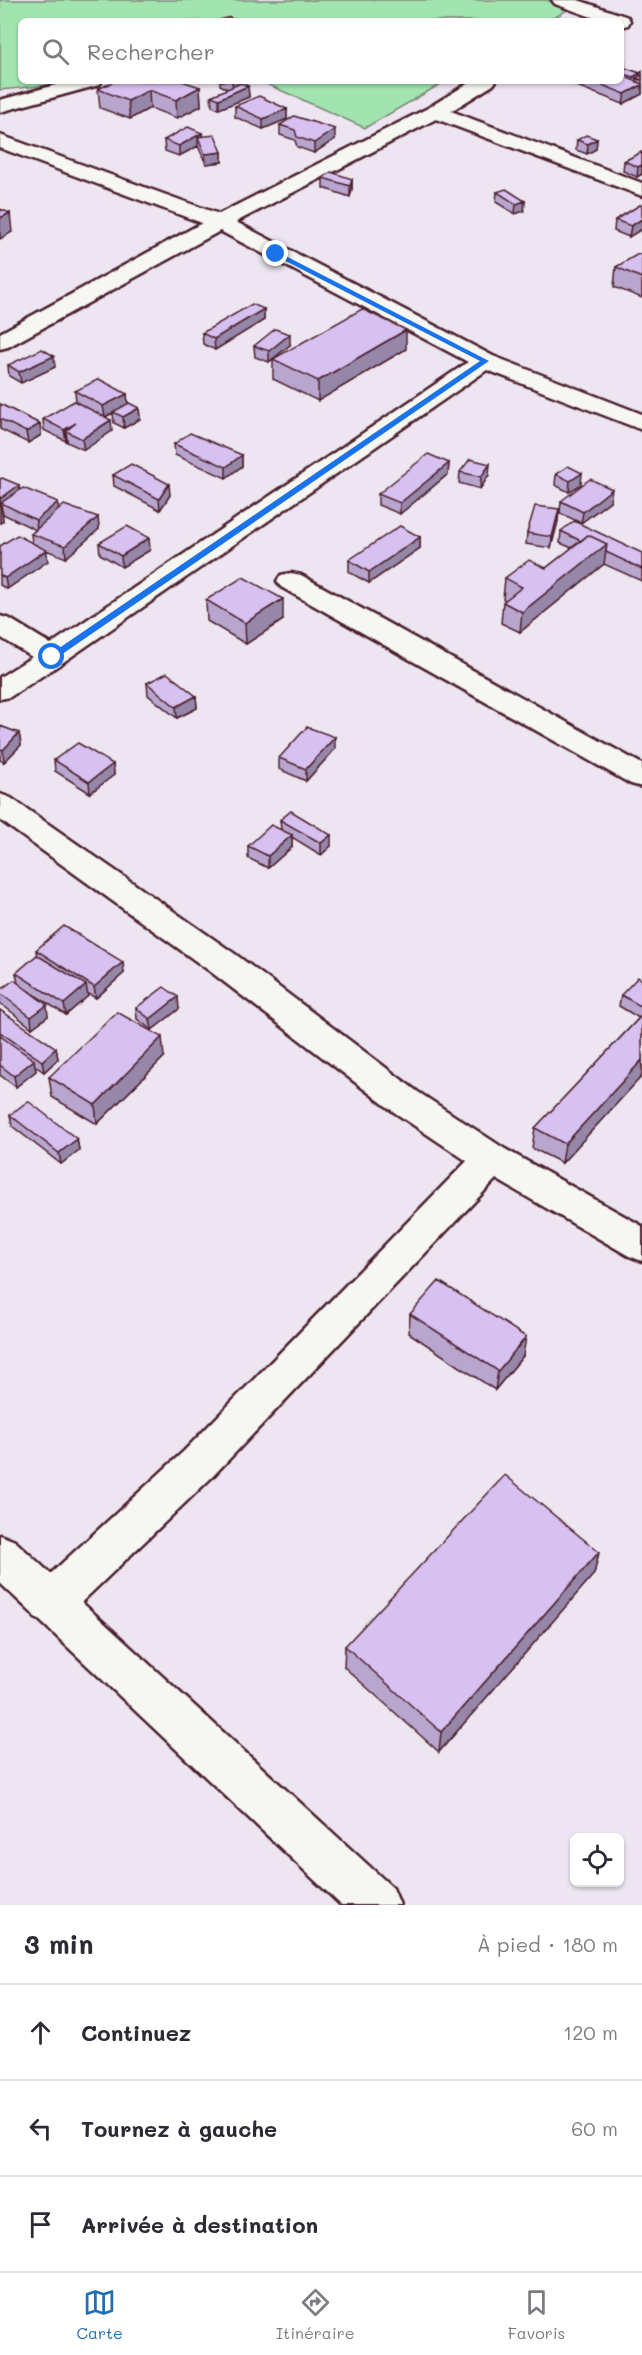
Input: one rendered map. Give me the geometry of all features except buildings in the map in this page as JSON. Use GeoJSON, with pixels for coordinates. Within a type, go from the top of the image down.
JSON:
{"type":"FeatureCollection","features":[{"type":"Feature","properties":{"kind":"street"},"geometry":{"type":"LineString","coordinates":[[561,0],[590,17],[610,0]]}},
{"type":"Feature","properties":{"kind":"street"},"geometry":{"type":"LineString","coordinates":[[624,22],[642,27]]}},
{"type":"Feature","properties":{"kind":"street"},"geometry":{"type":"LineString","coordinates":[[0,106],[81,84]]}},
{"type":"Feature","properties":{"kind":"street"},"geometry":{"type":"LineString","coordinates":[[0,342],[219,222],[435,112],[481,84]]}},
{"type":"Feature","properties":{"kind":"street"},"geometry":{"type":"LineString","coordinates":[[435,112],[642,189]]}},
{"type":"Feature","properties":{"kind":"street"},"geometry":{"type":"LineString","coordinates":[[0,141],[219,222],[485,361],[642,423]]}},
{"type":"Feature","properties":{"kind":"street"},"geometry":{"type":"LineString","coordinates":[[0,690],[52,657],[485,361]]}},
{"type":"Feature","properties":{"kind":"street"},"geometry":{"type":"LineString","coordinates":[[291,581],[642,775]]}},
{"type":"Feature","properties":{"kind":"street"},"geometry":{"type":"LineString","coordinates":[[0,625],[52,657]]}},
{"type":"Feature","properties":{"kind":"street"},"geometry":{"type":"LineString","coordinates":[[0,805],[186,936],[406,1102],[492,1159],[642,1245]]}},
{"type":"Feature","properties":{"kind":"street"},"geometry":{"type":"LineString","coordinates":[[50,1603],[198,1464],[492,1159]]}},
{"type":"Feature","properties":{"kind":"street"},"geometry":{"type":"LineString","coordinates":[[0,1556],[376,1905]]}},
{"type":"Feature","properties":{"kind":"green space"},"geometry":{"type":"Polygon","coordinates":[[[0,0],[547,0],[569,9],[554,18],[18,18],[18,84],[60,84],[0,90],[0,0]]]}},
{"type":"Feature","properties":{"kind":"green space"},"geometry":{"type":"Polygon","coordinates":[[[267,84],[441,84],[365,128],[267,84]]]}},
{"type":"Feature","properties":{"kind":"route"},"geometry":{"type":"LineString","coordinates":[[52,657],[485,361],[276,254]]}}]}
